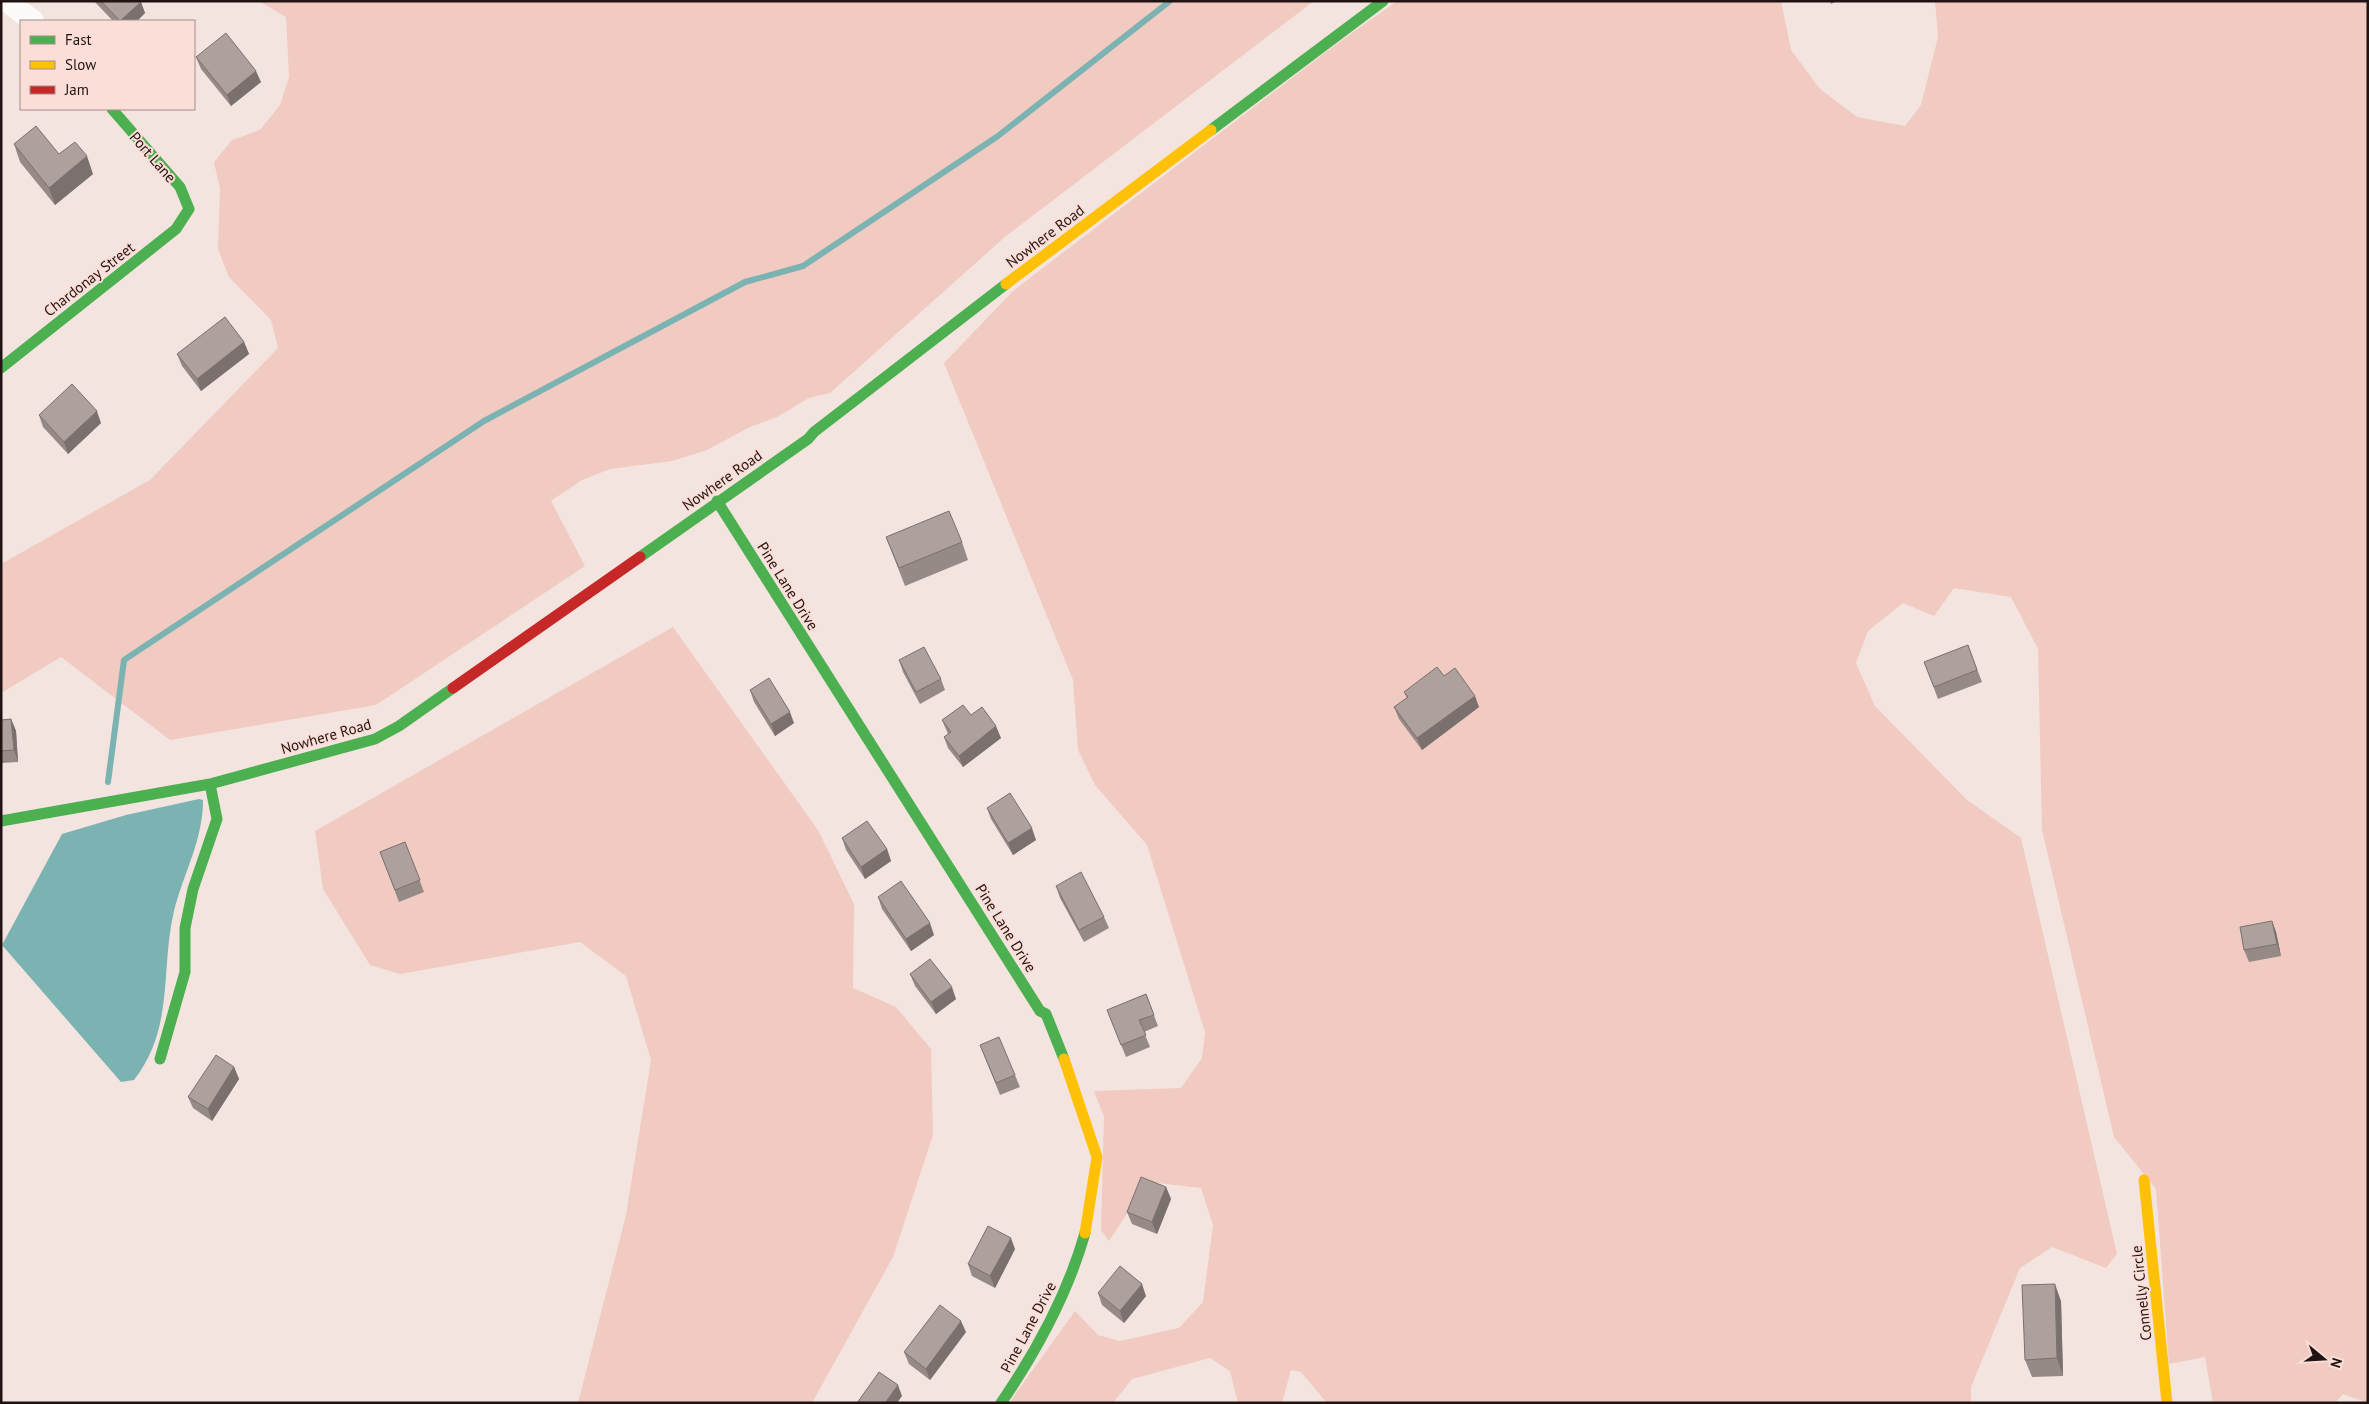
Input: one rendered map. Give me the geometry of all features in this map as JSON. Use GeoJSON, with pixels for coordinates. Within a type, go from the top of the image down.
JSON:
{"type":"FeatureCollection","features":[{"type":"Feature","properties":{"kind":"street"},"geometry":{"type":"LineString","coordinates":[[7,1],[32,20]]}},
{"type":"Feature","properties":{"kind":"street","name":"Nowhere Road"},"geometry":{"type":"LineString","coordinates":[[1,821],[98,802],[210,784],[375,739],[399,726],[463,683],[717,501],[808,439],[814,432],[988,297],[1383,1]]}},
{"type":"Feature","properties":{"kind":"street","name":"Port Lane"},"geometry":{"type":"LineString","coordinates":[[113,110],[180,187],[189,209]]}},
{"type":"Feature","properties":{"kind":"street","name":"Chardonay Street"},"geometry":{"type":"LineString","coordinates":[[1,368],[176,229],[189,209]]}},
{"type":"Feature","properties":{"kind":"street","name":"Pine Lane Drive"},"geometry":{"type":"LineString","coordinates":[[717,501],[1040,1011],[1046,1014],[1087,1123],[1097,1157],[1089,1220],[1075,1269],[1021,1374],[1001,1403]]}},
{"type":"Feature","properties":{"kind":"street"},"geometry":{"type":"LineString","coordinates":[[160,1060],[185,972],[185,928],[192,889],[217,819],[210,784]]}},
{"type":"Feature","properties":{"kind":"street","name":"Connelly Circle"},"geometry":{"type":"LineString","coordinates":[[2144,1180],[2167,1403]]}},
{"type":"Feature","properties":{"kind":"shaded area"},"geometry":{"type":"Polygon","coordinates":[[[259,1],[1314,1],[1005,237],[830,393],[809,398],[777,417],[750,427],[707,450],[672,461],[610,469],[582,480],[551,501],[585,566],[376,705],[170,740],[61,657],[1,693],[1,564],[150,480],[278,348],[271,320],[229,277],[218,249],[220,189],[214,162],[232,140],[260,130],[280,105],[289,77],[286,17],[259,1]]]}},
{"type":"Feature","properties":{"kind":"shaded area"},"geometry":{"type":"Polygon","coordinates":[[[1397,1],[1781,1],[1791,50],[1820,89],[1857,117],[1905,126],[1921,105],[1938,37],[1935,1],[2368,1],[2368,1403],[2343,1394],[2335,1403],[2213,1403],[2205,1357],[2169,1364],[2156,1189],[2114,1137],[2042,830],[2038,649],[2011,597],[1954,588],[1934,616],[1903,603],[1868,631],[1856,663],[1875,706],[1967,800],[2021,838],[2117,1254],[2106,1268],[2052,1247],[2020,1268],[1971,1387],[1971,1403],[1327,1403],[1301,1372],[1291,1370],[1282,1403],[1238,1403],[1230,1371],[1210,1358],[1132,1379],[1113,1403],[1009,1403],[1075,1311],[1098,1335],[1120,1341],[1179,1328],[1203,1302],[1213,1225],[1201,1188],[1148,1182],[1109,1241],[1101,1230],[1104,1117],[1094,1091],[1181,1088],[1202,1058],[1205,1032],[1147,845],[1095,785],[1078,750],[1073,680],[944,363],[1014,290],[1338,43],[1397,1]]]}},
{"type":"Feature","properties":{"kind":"shaded area"},"geometry":{"type":"Polygon","coordinates":[[[673,627],[818,830],[854,904],[853,988],[896,1007],[931,1049],[933,1135],[893,1257],[812,1403],[578,1403],[626,1215],[651,1060],[626,976],[580,942],[400,974],[370,965],[323,889],[315,831],[673,627]]]}},
{"type":"Feature","properties":{"kind":"water"},"geometry":{"type":"Polygon","coordinates":[[[199,799],[203,800],[200,829],[174,911],[164,998],[156,1040],[147,1060],[134,1080],[121,1082],[2,945],[62,834],[126,815],[199,799]]]}},
{"type":"Feature","properties":{"kind":"building"},"geometry":{"type":"Polygon","coordinates":[[[101,1],[141,2],[121,20],[101,1]]]}},
{"type":"Feature","properties":{"kind":"building"},"geometry":{"type":"Polygon","coordinates":[[[226,33],[256,71],[227,95],[196,57],[226,33]]]}},
{"type":"Feature","properties":{"kind":"building"},"geometry":{"type":"Polygon","coordinates":[[[36,126],[59,154],[75,142],[87,156],[49,188],[14,144],[36,126]]]}},
{"type":"Feature","properties":{"kind":"building"},"geometry":{"type":"Polygon","coordinates":[[[225,317],[244,342],[197,379],[177,354],[225,317]]]}},
{"type":"Feature","properties":{"kind":"building"},"geometry":{"type":"Polygon","coordinates":[[[72,384],[97,411],[64,442],[39,415],[72,384]]]}},
{"type":"Feature","properties":{"kind":"building"},"geometry":{"type":"Polygon","coordinates":[[[949,511],[962,542],[899,568],[886,537],[949,511]]]}},
{"type":"Feature","properties":{"kind":"building"},"geometry":{"type":"Polygon","coordinates":[[[1968,645],[1977,670],[1934,687],[1924,662],[1968,645]]]}},
{"type":"Feature","properties":{"kind":"building"},"geometry":{"type":"Polygon","coordinates":[[[924,647],[941,679],[916,692],[899,660],[924,647]]]}},
{"type":"Feature","properties":{"kind":"building"},"geometry":{"type":"Polygon","coordinates":[[[1437,667],[1444,676],[1455,668],[1475,696],[1417,738],[1394,707],[1408,697],[1404,692],[1437,667]]]}},
{"type":"Feature","properties":{"kind":"building"},"geometry":{"type":"Polygon","coordinates":[[[769,678],[790,712],[771,724],[750,690],[769,678]]]}},
{"type":"Feature","properties":{"kind":"building"},"geometry":{"type":"Polygon","coordinates":[[[963,705],[971,715],[982,707],[996,726],[959,756],[944,737],[951,732],[942,720],[963,705]]]}},
{"type":"Feature","properties":{"kind":"building"},"geometry":{"type":"Polygon","coordinates":[[[11,719],[14,750],[1,751],[1,720],[11,719]]]}},
{"type":"Feature","properties":{"kind":"building"},"geometry":{"type":"Polygon","coordinates":[[[1010,793],[1032,828],[1008,843],[987,808],[1010,793]]]}},
{"type":"Feature","properties":{"kind":"building"},"geometry":{"type":"Polygon","coordinates":[[[867,821],[887,849],[861,867],[842,838],[867,821]]]}},
{"type":"Feature","properties":{"kind":"building"},"geometry":{"type":"Polygon","coordinates":[[[405,842],[420,880],[395,890],[380,852],[405,842]]]}},
{"type":"Feature","properties":{"kind":"building"},"geometry":{"type":"Polygon","coordinates":[[[1081,872],[1104,917],[1079,930],[1056,886],[1081,872]]]}},
{"type":"Feature","properties":{"kind":"building"},"geometry":{"type":"Polygon","coordinates":[[[901,881],[930,923],[906,939],[878,897],[901,881]]]}},
{"type":"Feature","properties":{"kind":"building"},"geometry":{"type":"Polygon","coordinates":[[[2272,921],[2277,944],[2244,950],[2240,927],[2272,921]]]}},
{"type":"Feature","properties":{"kind":"building"},"geometry":{"type":"Polygon","coordinates":[[[930,959],[952,987],[931,1002],[910,974],[930,959]]]}},
{"type":"Feature","properties":{"kind":"building"},"geometry":{"type":"Polygon","coordinates":[[[1146,994],[1154,1015],[1139,1020],[1146,1035],[1121,1045],[1107,1010],[1146,994]]]}},
{"type":"Feature","properties":{"kind":"building"},"geometry":{"type":"Polygon","coordinates":[[[999,1037],[1015,1075],[996,1083],[980,1045],[999,1037]]]}},
{"type":"Feature","properties":{"kind":"building"},"geometry":{"type":"Polygon","coordinates":[[[216,1055],[234,1067],[208,1109],[188,1097],[216,1055]]]}},
{"type":"Feature","properties":{"kind":"building"},"geometry":{"type":"Polygon","coordinates":[[[1141,1177],[1166,1187],[1152,1222],[1127,1212],[1141,1177]]]}},
{"type":"Feature","properties":{"kind":"building"},"geometry":{"type":"Polygon","coordinates":[[[988,1226],[1011,1238],[990,1276],[968,1264],[988,1226]]]}},
{"type":"Feature","properties":{"kind":"building"},"geometry":{"type":"Polygon","coordinates":[[[1120,1266],[1142,1284],[1120,1311],[1098,1293],[1120,1266]]]}},
{"type":"Feature","properties":{"kind":"building"},"geometry":{"type":"Polygon","coordinates":[[[2055,1284],[2057,1358],[2025,1360],[2022,1285],[2055,1284]]]}},
{"type":"Feature","properties":{"kind":"building"},"geometry":{"type":"Polygon","coordinates":[[[940,1305],[961,1321],[926,1369],[904,1352],[940,1305]]]}},
{"type":"Feature","properties":{"kind":"building"},"geometry":{"type":"Polygon","coordinates":[[[879,1372],[898,1385],[885,1403],[857,1403],[879,1372]]]}},
{"type":"Feature","properties":{"kind":"waterway"},"geometry":{"type":"LineString","coordinates":[[108,782],[124,660],[484,421],[745,282],[803,266],[998,136],[1170,1]]}},
{"type":"Feature","properties":{"kind":"traffic: fast"},"geometry":{"type":"LineString","coordinates":[[1211,130],[1383,1]]}},
{"type":"Feature","properties":{"kind":"traffic: fast"},"geometry":{"type":"LineString","coordinates":[[1,368],[176,229],[189,209],[180,187],[113,110]]}},
{"type":"Feature","properties":{"kind":"traffic: fast"},"geometry":{"type":"LineString","coordinates":[[640,557],[808,439],[814,432],[1006,284]]}},
{"type":"Feature","properties":{"kind":"traffic: fast"},"geometry":{"type":"LineString","coordinates":[[717,501],[1040,1011],[1046,1014],[1064,1059]]}},
{"type":"Feature","properties":{"kind":"traffic: fast"},"geometry":{"type":"LineString","coordinates":[[1,821],[210,784],[375,739],[399,726],[453,688]]}},
{"type":"Feature","properties":{"kind":"traffic: fast"},"geometry":{"type":"LineString","coordinates":[[160,1059],[185,972],[185,928],[193,889],[217,819],[210,784]]}},
{"type":"Feature","properties":{"kind":"traffic: fast"},"geometry":{"type":"LineString","coordinates":[[1001,1403],[1050,1321],[1070,1278],[1085,1233]]}},
{"type":"Feature","properties":{"kind":"traffic: slow"},"geometry":{"type":"LineString","coordinates":[[1006,284],[1211,130]]}},
{"type":"Feature","properties":{"kind":"traffic: slow"},"geometry":{"type":"LineString","coordinates":[[1064,1059],[1097,1157],[1085,1233]]}},
{"type":"Feature","properties":{"kind":"traffic: slow"},"geometry":{"type":"LineString","coordinates":[[2144,1180],[2167,1403]]}},
{"type":"Feature","properties":{"kind":"traffic: jam"},"geometry":{"type":"LineString","coordinates":[[453,688],[640,557]]}}]}
